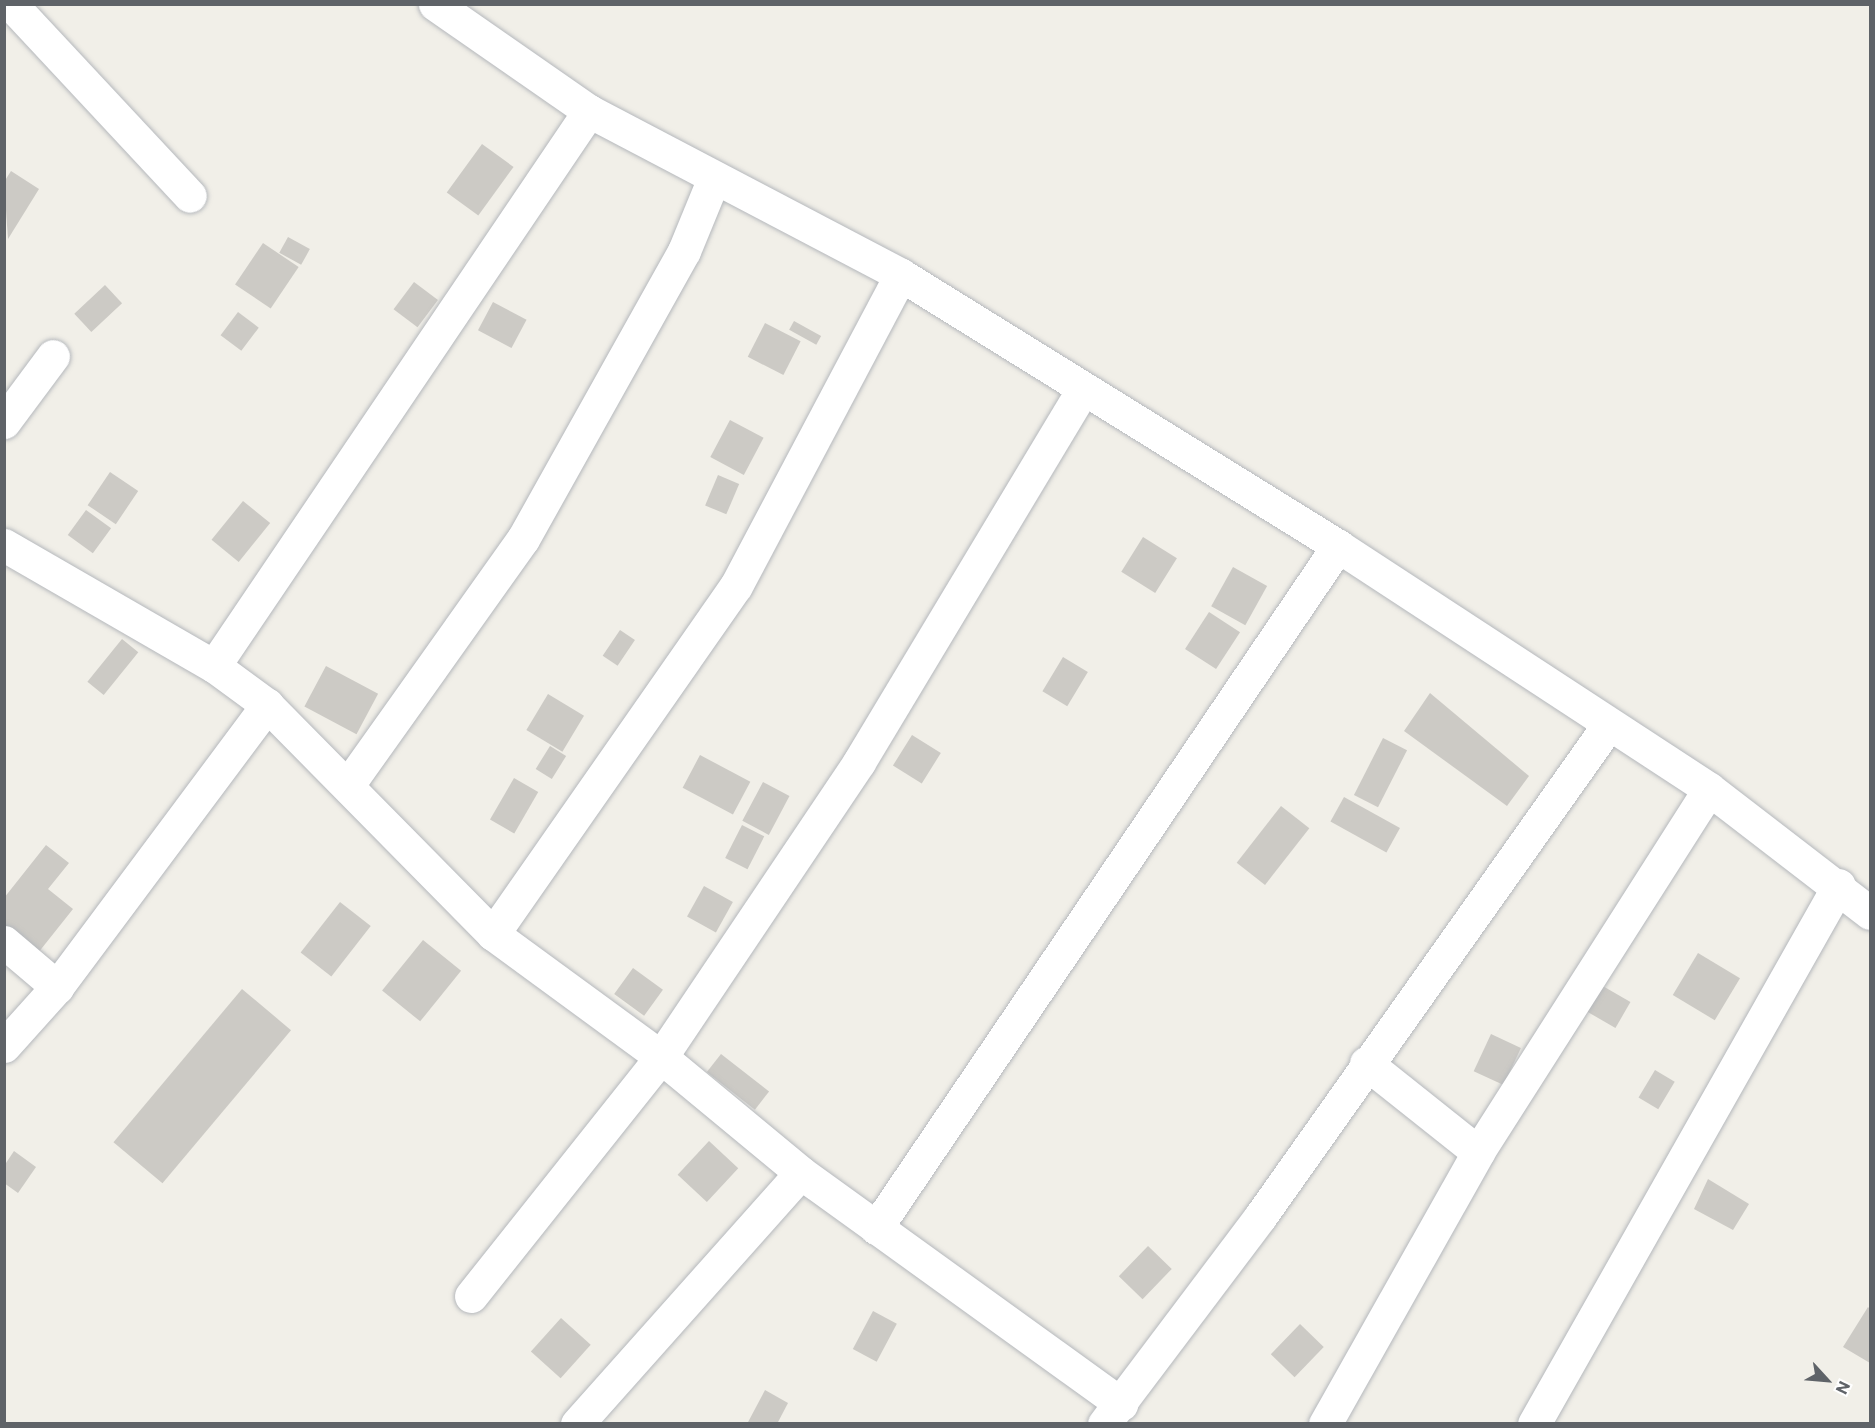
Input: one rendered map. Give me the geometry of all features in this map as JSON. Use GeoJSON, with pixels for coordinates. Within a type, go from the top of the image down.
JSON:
{"type":"FeatureCollection","features":[{"type":"Feature","properties":{"kind":"street"},"geometry":{"type":"LineString","coordinates":[[11,4],[190,196]]}},
{"type":"Feature","properties":{"kind":"street"},"geometry":{"type":"LineString","coordinates":[[435,4],[589,111],[901,274],[1338,546],[1709,789],[1839,885],[1870,913]]}},
{"type":"Feature","properties":{"kind":"street"},"geometry":{"type":"LineString","coordinates":[[214,666],[589,111]]}},
{"type":"Feature","properties":{"kind":"street"},"geometry":{"type":"LineString","coordinates":[[348,785],[523,539],[684,251],[714,178]]}},
{"type":"Feature","properties":{"kind":"street"},"geometry":{"type":"LineString","coordinates":[[494,934],[736,586],[901,274]]}},
{"type":"Feature","properties":{"kind":"street"},"geometry":{"type":"LineString","coordinates":[[4,422],[53,356]]}},
{"type":"Feature","properties":{"kind":"street"},"geometry":{"type":"LineString","coordinates":[[471,1296],[661,1057],[859,762],[1083,389]]}},
{"type":"Feature","properties":{"kind":"street"},"geometry":{"type":"LineString","coordinates":[[876,1228],[1338,546]]}},
{"type":"Feature","properties":{"kind":"street"},"geometry":{"type":"LineString","coordinates":[[7,548],[214,666],[267,705],[494,934],[661,1057],[801,1173],[876,1228],[1113,1414],[1609,724]]}},
{"type":"Feature","properties":{"kind":"street"},"geometry":{"type":"LineString","coordinates":[[4,1046],[57,987],[267,705]]}},
{"type":"Feature","properties":{"kind":"street"},"geometry":{"type":"LineString","coordinates":[[1325,1424],[1478,1152],[1709,789]]}},
{"type":"Feature","properties":{"kind":"street"},"geometry":{"type":"LineString","coordinates":[[1534,1424],[1839,885]]}},
{"type":"Feature","properties":{"kind":"street"},"geometry":{"type":"LineString","coordinates":[[4,942],[57,987]]}},
{"type":"Feature","properties":{"kind":"street"},"geometry":{"type":"LineString","coordinates":[[1366,1063],[1478,1152]]}},
{"type":"Feature","properties":{"kind":"street"},"geometry":{"type":"LineString","coordinates":[[577,1424],[801,1173]]}},
{"type":"Feature","properties":{"kind":"building"},"geometry":{"type":"Polygon","coordinates":[[[482,144],[514,167],[478,215],[447,193],[482,144]]]}},
{"type":"Feature","properties":{"kind":"building"},"geometry":{"type":"Polygon","coordinates":[[[11,171],[39,189],[8,239],[4,182],[11,171]]]}},
{"type":"Feature","properties":{"kind":"building"},"geometry":{"type":"Polygon","coordinates":[[[288,237],[310,249],[301,265],[279,253],[288,237]]]}},
{"type":"Feature","properties":{"kind":"building"},"geometry":{"type":"Polygon","coordinates":[[[263,243],[299,267],[271,308],[235,284],[263,243]]]}},
{"type":"Feature","properties":{"kind":"building"},"geometry":{"type":"Polygon","coordinates":[[[414,282],[438,300],[417,327],[394,309],[414,282]]]}},
{"type":"Feature","properties":{"kind":"building"},"geometry":{"type":"Polygon","coordinates":[[[105,285],[122,303],[91,332],[74,314],[105,285]]]}},
{"type":"Feature","properties":{"kind":"building"},"geometry":{"type":"Polygon","coordinates":[[[493,302],[527,320],[512,348],[478,330],[493,302]]]}},
{"type":"Feature","properties":{"kind":"building"},"geometry":{"type":"Polygon","coordinates":[[[238,312],[259,328],[241,351],[221,335],[238,312]]]}},
{"type":"Feature","properties":{"kind":"building"},"geometry":{"type":"Polygon","coordinates":[[[794,321],[821,336],[816,345],[789,330],[794,321]]]}},
{"type":"Feature","properties":{"kind":"building"},"geometry":{"type":"Polygon","coordinates":[[[765,323],[801,341],[783,375],[748,357],[765,323]]]}},
{"type":"Feature","properties":{"kind":"building"},"geometry":{"type":"Polygon","coordinates":[[[730,420],[764,438],[744,475],[710,457],[730,420]]]}},
{"type":"Feature","properties":{"kind":"building"},"geometry":{"type":"Polygon","coordinates":[[[110,472],[138,491],[116,524],[88,505],[110,472]]]}},
{"type":"Feature","properties":{"kind":"building"},"geometry":{"type":"Polygon","coordinates":[[[718,475],[739,484],[726,514],[705,505],[718,475]]]}},
{"type":"Feature","properties":{"kind":"building"},"geometry":{"type":"Polygon","coordinates":[[[243,501],[270,523],[239,562],[212,540],[243,501]]]}},
{"type":"Feature","properties":{"kind":"building"},"geometry":{"type":"Polygon","coordinates":[[[86,510],[111,528],[93,553],[68,535],[86,510]]]}},
{"type":"Feature","properties":{"kind":"building"},"geometry":{"type":"Polygon","coordinates":[[[1143,537],[1177,558],[1155,593],[1121,572],[1143,537]]]}},
{"type":"Feature","properties":{"kind":"building"},"geometry":{"type":"Polygon","coordinates":[[[1233,567],[1267,586],[1245,625],[1211,606],[1233,567]]]}},
{"type":"Feature","properties":{"kind":"building"},"geometry":{"type":"Polygon","coordinates":[[[1209,612],[1240,632],[1216,669],[1185,649],[1209,612]]]}},
{"type":"Feature","properties":{"kind":"building"},"geometry":{"type":"Polygon","coordinates":[[[620,630],[635,640],[618,666],[603,656],[620,630]]]}},
{"type":"Feature","properties":{"kind":"building"},"geometry":{"type":"Polygon","coordinates":[[[122,639],[138,652],[104,695],[87,682],[122,639]]]}},
{"type":"Feature","properties":{"kind":"building"},"geometry":{"type":"Polygon","coordinates":[[[1063,657],[1088,672],[1067,706],[1042,691],[1063,657]]]}},
{"type":"Feature","properties":{"kind":"building"},"geometry":{"type":"Polygon","coordinates":[[[326,666],[378,694],[356,734],[304,707],[326,666]]]}},
{"type":"Feature","properties":{"kind":"building"},"geometry":{"type":"Polygon","coordinates":[[[1430,693],[1529,776],[1507,806],[1404,731],[1430,693]]]}},
{"type":"Feature","properties":{"kind":"building"},"geometry":{"type":"Polygon","coordinates":[[[548,694],[584,716],[562,752],[526,730],[548,694]]]}},
{"type":"Feature","properties":{"kind":"building"},"geometry":{"type":"Polygon","coordinates":[[[912,735],[941,753],[922,784],[893,766],[912,735]]]}},
{"type":"Feature","properties":{"kind":"building"},"geometry":{"type":"Polygon","coordinates":[[[1383,738],[1407,750],[1378,807],[1354,795],[1383,738]]]}},
{"type":"Feature","properties":{"kind":"building"},"geometry":{"type":"Polygon","coordinates":[[[550,746],[566,756],[552,779],[536,769],[550,746]]]}},
{"type":"Feature","properties":{"kind":"building"},"geometry":{"type":"Polygon","coordinates":[[[700,755],[750,782],[733,814],[683,788],[700,755]]]}},
{"type":"Feature","properties":{"kind":"building"},"geometry":{"type":"Polygon","coordinates":[[[514,778],[538,792],[514,834],[490,820],[514,778]]]}},
{"type":"Feature","properties":{"kind":"building"},"geometry":{"type":"Polygon","coordinates":[[[763,782],[789,796],[769,835],[742,821],[763,782]]]}},
{"type":"Feature","properties":{"kind":"building"},"geometry":{"type":"Polygon","coordinates":[[[1344,797],[1400,828],[1386,853],[1330,821],[1344,797]]]}},
{"type":"Feature","properties":{"kind":"building"},"geometry":{"type":"Polygon","coordinates":[[[1281,806],[1309,828],[1265,885],[1237,863],[1281,806]]]}},
{"type":"Feature","properties":{"kind":"building"},"geometry":{"type":"Polygon","coordinates":[[[742,825],[764,836],[747,869],[725,858],[742,825]]]}},
{"type":"Feature","properties":{"kind":"building"},"geometry":{"type":"Polygon","coordinates":[[[46,845],[69,863],[48,889],[73,909],[38,953],[4,927],[4,898],[46,845]]]}},
{"type":"Feature","properties":{"kind":"building"},"geometry":{"type":"Polygon","coordinates":[[[704,886],[733,902],[716,933],[687,917],[704,886]]]}},
{"type":"Feature","properties":{"kind":"building"},"geometry":{"type":"Polygon","coordinates":[[[340,902],[371,926],[331,976],[301,952],[340,902]]]}},
{"type":"Feature","properties":{"kind":"building"},"geometry":{"type":"Polygon","coordinates":[[[423,940],[461,971],[420,1021],[382,991],[423,940]]]}},
{"type":"Feature","properties":{"kind":"building"},"geometry":{"type":"Polygon","coordinates":[[[1698,953],[1740,978],[1715,1020],[1673,995],[1698,953]]]}},
{"type":"Feature","properties":{"kind":"building"},"geometry":{"type":"Polygon","coordinates":[[[633,968],[663,990],[644,1016],[614,994],[633,968]]]}},
{"type":"Feature","properties":{"kind":"building"},"geometry":{"type":"Polygon","coordinates":[[[1601,985],[1630,1002],[1615,1028],[1586,1011],[1601,985]]]}},
{"type":"Feature","properties":{"kind":"building"},"geometry":{"type":"Polygon","coordinates":[[[242,989],[291,1030],[162,1183],[113,1142],[242,989]]]}},
{"type":"Feature","properties":{"kind":"building"},"geometry":{"type":"Polygon","coordinates":[[[1491,1034],[1521,1048],[1504,1085],[1474,1071],[1491,1034]]]}},
{"type":"Feature","properties":{"kind":"building"},"geometry":{"type":"Polygon","coordinates":[[[721,1054],[769,1092],[755,1110],[707,1072],[721,1054]]]}},
{"type":"Feature","properties":{"kind":"building"},"geometry":{"type":"Polygon","coordinates":[[[1655,1070],[1675,1082],[1658,1109],[1639,1097],[1655,1070]]]}},
{"type":"Feature","properties":{"kind":"building"},"geometry":{"type":"Polygon","coordinates":[[[709,1141],[738,1168],[707,1202],[678,1175],[709,1141]]]}},
{"type":"Feature","properties":{"kind":"building"},"geometry":{"type":"Polygon","coordinates":[[[14,1151],[36,1167],[18,1193],[4,1183],[4,1166],[14,1151]]]}},
{"type":"Feature","properties":{"kind":"building"},"geometry":{"type":"Polygon","coordinates":[[[1708,1179],[1749,1204],[1733,1230],[1694,1209],[1708,1179]]]}},
{"type":"Feature","properties":{"kind":"building"},"geometry":{"type":"Polygon","coordinates":[[[1148,1246],[1172,1269],[1143,1299],[1119,1276],[1148,1246]]]}},
{"type":"Feature","properties":{"kind":"building"},"geometry":{"type":"Polygon","coordinates":[[[1868,1307],[1870,1309],[1870,1363],[1843,1347],[1868,1307]]]}},
{"type":"Feature","properties":{"kind":"building"},"geometry":{"type":"Polygon","coordinates":[[[873,1311],[897,1324],[877,1362],[853,1349],[873,1311]]]}},
{"type":"Feature","properties":{"kind":"building"},"geometry":{"type":"Polygon","coordinates":[[[561,1318],[591,1345],[561,1378],[531,1351],[561,1318]]]}},
{"type":"Feature","properties":{"kind":"building"},"geometry":{"type":"Polygon","coordinates":[[[1300,1324],[1324,1347],[1295,1377],[1271,1354],[1300,1324]]]}},
{"type":"Feature","properties":{"kind":"building"},"geometry":{"type":"Polygon","coordinates":[[[765,1390],[788,1403],[777,1424],[747,1424],[765,1390]]]}}]}
